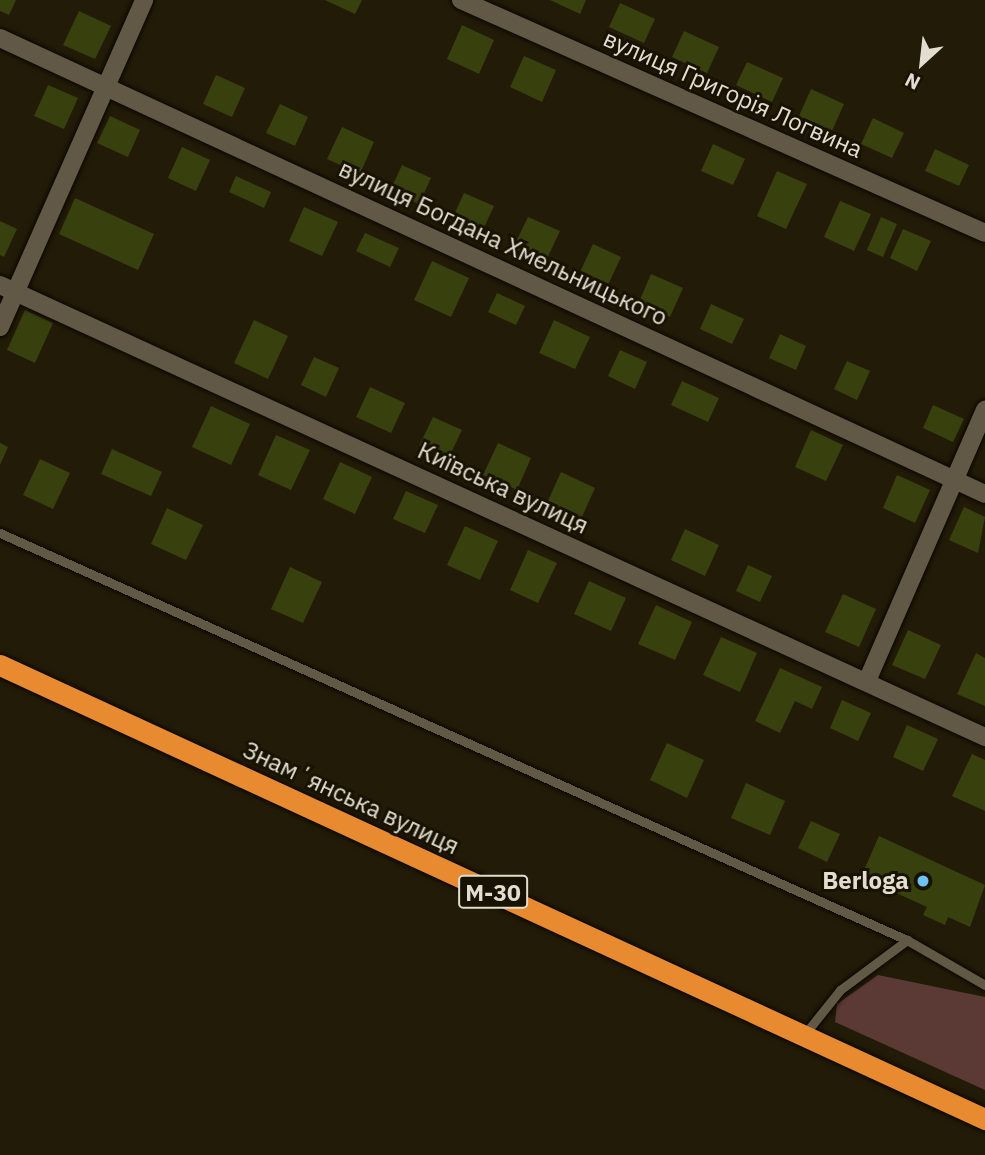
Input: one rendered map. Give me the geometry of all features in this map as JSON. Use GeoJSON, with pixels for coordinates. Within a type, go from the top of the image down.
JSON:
{"type":"FeatureCollection","features":[{"type":"Feature","properties":{"kind":"highway","name":"Знамʼянська вулиця"},"geometry":{"type":"LineString","coordinates":[[0,665],[985,1119]]}},
{"type":"Feature","properties":{"kind":"street"},"geometry":{"type":"LineString","coordinates":[[0,327],[8,288],[144,0]]}},
{"type":"Feature","properties":{"kind":"street","name":"вулиця Григорія Логвина"},"geometry":{"type":"LineString","coordinates":[[461,0],[985,233]]}},
{"type":"Feature","properties":{"kind":"street","name":"вулиця Богдана Хмельницького"},"geometry":{"type":"LineString","coordinates":[[0,38],[985,494]]}},
{"type":"Feature","properties":{"kind":"street","name":"Київська вулиця"},"geometry":{"type":"LineString","coordinates":[[8,288],[985,737]]}},
{"type":"Feature","properties":{"kind":"street"},"geometry":{"type":"LineString","coordinates":[[867,681],[952,478],[985,409]]}},
{"type":"Feature","properties":{"kind":"lane"},"geometry":{"type":"LineString","coordinates":[[0,533],[907,940],[985,985]]}},
{"type":"Feature","properties":{"kind":"lane"},"geometry":{"type":"LineString","coordinates":[[804,1035],[840,990],[907,940]]}},
{"type":"Feature","properties":{"kind":"shaded area"},"geometry":{"type":"Polygon","coordinates":[[[878,975],[985,997],[985,1090],[835,1022],[837,1004],[878,975]]]}},
{"type":"Feature","properties":{"kind":"building"},"geometry":{"type":"Polygon","coordinates":[[[0,0],[16,0],[9,15],[0,11],[0,0]]]}},
{"type":"Feature","properties":{"kind":"building"},"geometry":{"type":"Polygon","coordinates":[[[325,0],[362,0],[355,14],[325,0]]]}},
{"type":"Feature","properties":{"kind":"building"},"geometry":{"type":"Polygon","coordinates":[[[550,0],[586,0],[580,14],[550,0]]]}},
{"type":"Feature","properties":{"kind":"building"},"geometry":{"type":"Polygon","coordinates":[[[620,3],[655,19],[644,43],[609,27],[620,3]]]}},
{"type":"Feature","properties":{"kind":"building"},"geometry":{"type":"Polygon","coordinates":[[[79,11],[111,26],[95,59],[63,45],[79,11]]]}},
{"type":"Feature","properties":{"kind":"building"},"geometry":{"type":"Polygon","coordinates":[[[462,25],[494,40],[479,74],[447,59],[462,25]]]}},
{"type":"Feature","properties":{"kind":"building"},"geometry":{"type":"Polygon","coordinates":[[[684,31],[719,47],[707,73],[672,57],[684,31]]]}},
{"type":"Feature","properties":{"kind":"building"},"geometry":{"type":"Polygon","coordinates":[[[524,56],[556,70],[542,102],[510,87],[524,56]]]}},
{"type":"Feature","properties":{"kind":"building"},"geometry":{"type":"Polygon","coordinates":[[[747,62],[783,78],[772,102],[736,85],[747,62]]]}},
{"type":"Feature","properties":{"kind":"building"},"geometry":{"type":"Polygon","coordinates":[[[216,75],[245,88],[232,117],[203,104],[216,75]]]}},
{"type":"Feature","properties":{"kind":"building"},"geometry":{"type":"Polygon","coordinates":[[[48,85],[78,98],[64,129],[34,116],[48,85]]]}},
{"type":"Feature","properties":{"kind":"building"},"geometry":{"type":"Polygon","coordinates":[[[811,89],[844,104],[832,131],[799,116],[811,89]]]}},
{"type":"Feature","properties":{"kind":"building"},"geometry":{"type":"Polygon","coordinates":[[[280,104],[308,117],[295,146],[266,133],[280,104]]]}},
{"type":"Feature","properties":{"kind":"building"},"geometry":{"type":"Polygon","coordinates":[[[110,116],[140,130],[128,157],[97,143],[110,116]]]}},
{"type":"Feature","properties":{"kind":"building"},"geometry":{"type":"Polygon","coordinates":[[[873,118],[904,133],[892,158],[861,144],[873,118]]]}},
{"type":"Feature","properties":{"kind":"building"},"geometry":{"type":"Polygon","coordinates":[[[342,127],[374,142],[360,174],[327,159],[342,127]]]}},
{"type":"Feature","properties":{"kind":"building"},"geometry":{"type":"Polygon","coordinates":[[[713,144],[745,159],[733,185],[701,171],[713,144]]]}},
{"type":"Feature","properties":{"kind":"building"},"geometry":{"type":"Polygon","coordinates":[[[182,147],[210,160],[196,191],[168,178],[182,147]]]}},
{"type":"Feature","properties":{"kind":"building"},"geometry":{"type":"Polygon","coordinates":[[[935,149],[969,165],[959,186],[925,171],[935,149]]]}},
{"type":"Feature","properties":{"kind":"building"},"geometry":{"type":"Polygon","coordinates":[[[402,165],[431,178],[419,204],[390,191],[402,165]]]}},
{"type":"Feature","properties":{"kind":"building"},"geometry":{"type":"Polygon","coordinates":[[[777,171],[807,184],[786,229],[757,216],[777,171]]]}},
{"type":"Feature","properties":{"kind":"building"},"geometry":{"type":"Polygon","coordinates":[[[236,176],[271,192],[264,208],[229,192],[236,176]]]}},
{"type":"Feature","properties":{"kind":"building"},"geometry":{"type":"Polygon","coordinates":[[[464,193],[494,206],[482,232],[452,219],[464,193]]]}},
{"type":"Feature","properties":{"kind":"building"},"geometry":{"type":"Polygon","coordinates":[[[75,198],[154,234],[138,270],[59,234],[75,198]]]}},
{"type":"Feature","properties":{"kind":"building"},"geometry":{"type":"Polygon","coordinates":[[[840,201],[871,214],[854,251],[824,237],[840,201]]]}},
{"type":"Feature","properties":{"kind":"building"},"geometry":{"type":"Polygon","coordinates":[[[304,207],[338,222],[322,256],[289,241],[304,207]]]}},
{"type":"Feature","properties":{"kind":"building"},"geometry":{"type":"Polygon","coordinates":[[[528,217],[560,231],[545,263],[513,248],[528,217]]]}},
{"type":"Feature","properties":{"kind":"building"},"geometry":{"type":"Polygon","coordinates":[[[881,217],[897,224],[883,257],[867,250],[881,217]]]}},
{"type":"Feature","properties":{"kind":"building"},"geometry":{"type":"Polygon","coordinates":[[[0,221],[17,229],[4,257],[0,255],[0,221]]]}},
{"type":"Feature","properties":{"kind":"building"},"geometry":{"type":"Polygon","coordinates":[[[903,229],[931,241],[917,271],[890,258],[903,229]]]}},
{"type":"Feature","properties":{"kind":"building"},"geometry":{"type":"Polygon","coordinates":[[[365,233],[399,248],[390,267],[356,251],[365,233]]]}},
{"type":"Feature","properties":{"kind":"building"},"geometry":{"type":"Polygon","coordinates":[[[593,244],[621,257],[608,285],[580,272],[593,244]]]}},
{"type":"Feature","properties":{"kind":"building"},"geometry":{"type":"Polygon","coordinates":[[[432,261],[469,278],[451,317],[414,300],[432,261]]]}},
{"type":"Feature","properties":{"kind":"building"},"geometry":{"type":"Polygon","coordinates":[[[651,274],[683,288],[670,317],[639,302],[651,274]]]}},
{"type":"Feature","properties":{"kind":"building"},"geometry":{"type":"Polygon","coordinates":[[[497,293],[525,306],[516,325],[488,312],[497,293]]]}},
{"type":"Feature","properties":{"kind":"building"},"geometry":{"type":"Polygon","coordinates":[[[711,304],[744,319],[732,344],[700,329],[711,304]]]}},
{"type":"Feature","properties":{"kind":"building"},"geometry":{"type":"Polygon","coordinates":[[[25,310],[53,323],[35,363],[7,350],[25,310]]]}},
{"type":"Feature","properties":{"kind":"building"},"geometry":{"type":"Polygon","coordinates":[[[254,320],[288,336],[268,379],[234,363],[254,320]]]}},
{"type":"Feature","properties":{"kind":"building"},"geometry":{"type":"Polygon","coordinates":[[[554,320],[590,337],[575,369],[539,353],[554,320]]]}},
{"type":"Feature","properties":{"kind":"building"},"geometry":{"type":"Polygon","coordinates":[[[780,334],[806,346],[796,370],[769,358],[780,334]]]}},
{"type":"Feature","properties":{"kind":"building"},"geometry":{"type":"Polygon","coordinates":[[[620,350],[647,362],[635,389],[608,376],[620,350]]]}},
{"type":"Feature","properties":{"kind":"building"},"geometry":{"type":"Polygon","coordinates":[[[314,357],[339,368],[326,397],[301,385],[314,357]]]}},
{"type":"Feature","properties":{"kind":"building"},"geometry":{"type":"Polygon","coordinates":[[[847,361],[870,371],[857,400],[834,389],[847,361]]]}},
{"type":"Feature","properties":{"kind":"building"},"geometry":{"type":"Polygon","coordinates":[[[682,381],[719,398],[708,422],[671,405],[682,381]]]}},
{"type":"Feature","properties":{"kind":"building"},"geometry":{"type":"Polygon","coordinates":[[[370,387],[405,403],[391,433],[356,417],[370,387]]]}},
{"type":"Feature","properties":{"kind":"building"},"geometry":{"type":"Polygon","coordinates":[[[933,405],[964,419],[953,442],[923,428],[933,405]]]}},
{"type":"Feature","properties":{"kind":"building"},"geometry":{"type":"Polygon","coordinates":[[[211,406],[250,424],[231,465],[192,447],[211,406]]]}},
{"type":"Feature","properties":{"kind":"building"},"geometry":{"type":"Polygon","coordinates":[[[433,417],[462,430],[448,459],[419,446],[433,417]]]}},
{"type":"Feature","properties":{"kind":"building"},"geometry":{"type":"Polygon","coordinates":[[[811,430],[843,445],[826,481],[795,467],[811,430]]]}},
{"type":"Feature","properties":{"kind":"building"},"geometry":{"type":"Polygon","coordinates":[[[276,435],[310,450],[291,490],[258,475],[276,435]]]}},
{"type":"Feature","properties":{"kind":"building"},"geometry":{"type":"Polygon","coordinates":[[[0,443],[8,447],[0,465],[0,443]]]}},
{"type":"Feature","properties":{"kind":"building"},"geometry":{"type":"Polygon","coordinates":[[[498,443],[531,458],[517,490],[483,475],[498,443]]]}},
{"type":"Feature","properties":{"kind":"building"},"geometry":{"type":"Polygon","coordinates":[[[112,449],[162,472],[151,496],[101,474],[112,449]]]}},
{"type":"Feature","properties":{"kind":"building"},"geometry":{"type":"Polygon","coordinates":[[[40,459],[70,473],[53,509],[23,495],[40,459]]]}},
{"type":"Feature","properties":{"kind":"building"},"geometry":{"type":"Polygon","coordinates":[[[340,462],[372,477],[355,514],[323,499],[340,462]]]}},
{"type":"Feature","properties":{"kind":"building"},"geometry":{"type":"Polygon","coordinates":[[[561,472],[595,488],[581,519],[547,503],[561,472]]]}},
{"type":"Feature","properties":{"kind":"building"},"geometry":{"type":"Polygon","coordinates":[[[897,475],[930,490],[915,523],[883,508],[897,475]]]}},
{"type":"Feature","properties":{"kind":"building"},"geometry":{"type":"Polygon","coordinates":[[[406,491],[438,505],[425,533],[393,519],[406,491]]]}},
{"type":"Feature","properties":{"kind":"building"},"geometry":{"type":"Polygon","coordinates":[[[964,507],[985,517],[978,553],[949,540],[964,507]]]}},
{"type":"Feature","properties":{"kind":"building"},"geometry":{"type":"Polygon","coordinates":[[[167,508],[203,525],[186,560],[151,544],[167,508]]]}},
{"type":"Feature","properties":{"kind":"building"},"geometry":{"type":"Polygon","coordinates":[[[465,526],[498,541],[480,580],[447,565],[465,526]]]}},
{"type":"Feature","properties":{"kind":"building"},"geometry":{"type":"Polygon","coordinates":[[[685,529],[719,545],[705,576],[671,560],[685,529]]]}},
{"type":"Feature","properties":{"kind":"building"},"geometry":{"type":"Polygon","coordinates":[[[528,550],[557,563],[538,603],[510,590],[528,550]]]}},
{"type":"Feature","properties":{"kind":"building"},"geometry":{"type":"Polygon","coordinates":[[[748,565],[772,576],[760,602],[736,591],[748,565]]]}},
{"type":"Feature","properties":{"kind":"building"},"geometry":{"type":"Polygon","coordinates":[[[290,567],[322,582],[303,623],[271,609],[290,567]]]}},
{"type":"Feature","properties":{"kind":"building"},"geometry":{"type":"Polygon","coordinates":[[[589,581],[626,598],[611,631],[574,614],[589,581]]]}},
{"type":"Feature","properties":{"kind":"building"},"geometry":{"type":"Polygon","coordinates":[[[843,594],[876,609],[859,647],[825,632],[843,594]]]}},
{"type":"Feature","properties":{"kind":"building"},"geometry":{"type":"Polygon","coordinates":[[[656,605],[692,622],[675,660],[638,644],[656,605]]]}},
{"type":"Feature","properties":{"kind":"building"},"geometry":{"type":"Polygon","coordinates":[[[908,630],[941,645],[925,679],[892,665],[908,630]]]}},
{"type":"Feature","properties":{"kind":"building"},"geometry":{"type":"Polygon","coordinates":[[[721,637],[757,653],[740,692],[703,675],[721,637]]]}},
{"type":"Feature","properties":{"kind":"building"},"geometry":{"type":"Polygon","coordinates":[[[976,653],[985,658],[985,706],[957,694],[976,653]]]}},
{"type":"Feature","properties":{"kind":"building"},"geometry":{"type":"Polygon","coordinates":[[[780,668],[822,687],[812,709],[795,701],[780,733],[755,721],[780,668]]]}},
{"type":"Feature","properties":{"kind":"building"},"geometry":{"type":"Polygon","coordinates":[[[842,700],[871,713],[858,741],[830,728],[842,700]]]}},
{"type":"Feature","properties":{"kind":"building"},"geometry":{"type":"Polygon","coordinates":[[[907,725],[938,739],[923,771],[893,757],[907,725]]]}},
{"type":"Feature","properties":{"kind":"building"},"geometry":{"type":"Polygon","coordinates":[[[667,743],[704,760],[687,798],[650,780],[667,743]]]}},
{"type":"Feature","properties":{"kind":"building"},"geometry":{"type":"Polygon","coordinates":[[[972,754],[985,760],[985,811],[952,796],[972,754]]]}},
{"type":"Feature","properties":{"kind":"building"},"geometry":{"type":"Polygon","coordinates":[[[746,783],[785,801],[770,835],[731,818],[746,783]]]}},
{"type":"Feature","properties":{"kind":"building"},"geometry":{"type":"Polygon","coordinates":[[[811,821],[840,834],[827,862],[798,848],[811,821]]]}},
{"type":"Feature","properties":{"kind":"building","name":"Berloga"},"geometry":{"type":"Polygon","coordinates":[[[879,836],[985,885],[970,927],[948,917],[945,925],[923,915],[927,907],[861,877],[879,836]]]}},
{"type":"Feature","properties":{"kind":"place","name":"Berloga"},"geometry":{"type":"Point","coordinates":[923,881]}}]}
